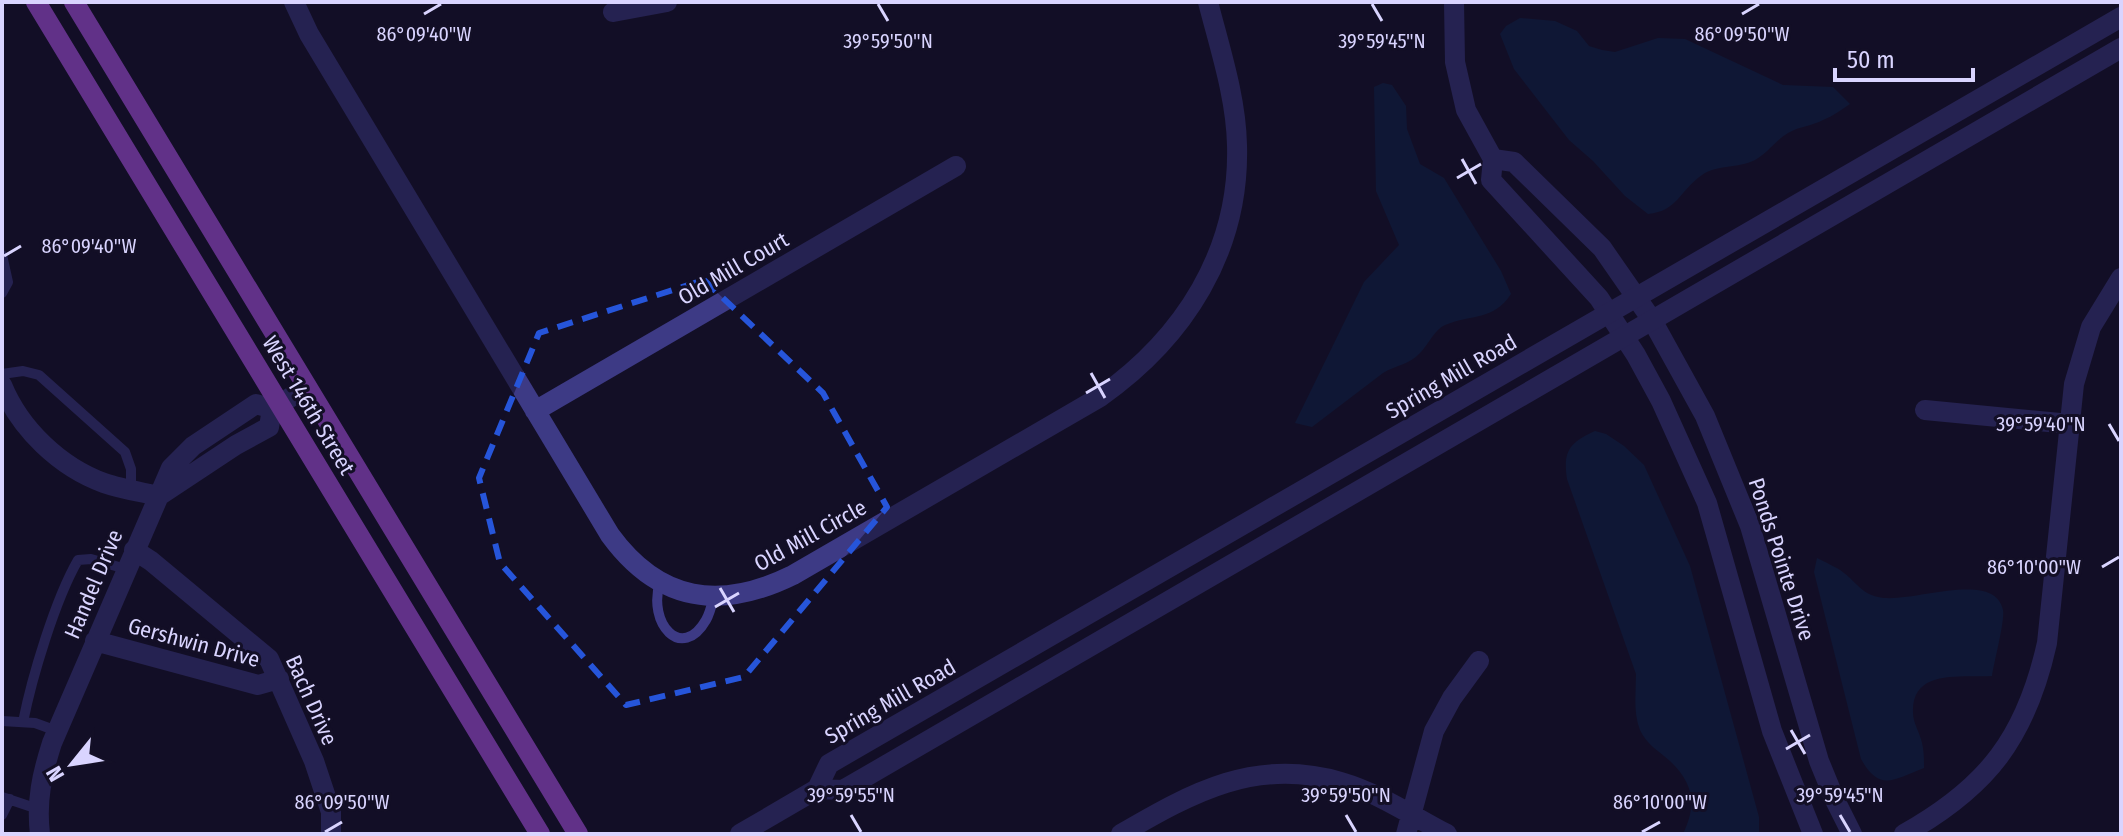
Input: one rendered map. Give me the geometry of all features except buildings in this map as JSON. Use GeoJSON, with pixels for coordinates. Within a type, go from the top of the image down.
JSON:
{"type":"FeatureCollection","features":[{"type":"Feature","properties":{"kind":"main road","name":"West 146th Street"},"geometry":{"type":"LineString","coordinates":[[36,2],[276,406],[540,834]]}},
{"type":"Feature","properties":{"kind":"main road","name":"West 146th Street"},"geometry":{"type":"LineString","coordinates":[[74,2],[578,834]]}},
{"type":"Feature","properties":{"kind":"street","name":"Old Mill Circle"},"geometry":{"type":"LineString","coordinates":[[294,2],[309,34],[624,555],[660,582],[687,593],[714,596],[753,592],[793,575],[1100,397],[1127,378],[1181,321],[1201,292],[1216,259],[1235,184],[1237,146],[1234,110],[1208,2]]}},
{"type":"Feature","properties":{"kind":"street"},"geometry":{"type":"LineString","coordinates":[[613,12],[667,2]]}},
{"type":"Feature","properties":{"kind":"street"},"geometry":{"type":"LineString","coordinates":[[1454,2],[1455,62],[1466,110],[1493,159],[1491,180],[1583,279],[1616,323],[1661,401],[1707,503],[1772,731],[1813,834]]}},
{"type":"Feature","properties":{"kind":"street","name":"Spring Mill Road"},"geometry":{"type":"LineString","coordinates":[[740,834],[817,789],[843,790],[2121,17]]}},
{"type":"Feature","properties":{"kind":"street","name":"Spring Mill Road"},"geometry":{"type":"LineString","coordinates":[[817,789],[829,764],[1616,323],[2121,48]]}},
{"type":"Feature","properties":{"kind":"street","name":"Ponds Pointe Drive"},"geometry":{"type":"LineString","coordinates":[[1493,159],[1514,162],[1602,248],[1644,308],[1705,416],[1735,486],[1774,604],[1819,761],[1852,834]]}},
{"type":"Feature","properties":{"kind":"street","name":"Old Mill Court"},"geometry":{"type":"LineString","coordinates":[[535,411],[956,166]]}},
{"type":"Feature","properties":{"kind":"street"},"geometry":{"type":"LineString","coordinates":[[1904,834],[1933,818],[1980,780],[2021,725],[2039,682],[2047,643],[2074,384],[2091,327],[2121,278]]}},
{"type":"Feature","properties":{"kind":"street"},"geometry":{"type":"LineString","coordinates":[[2,385],[19,417],[53,453],[83,474],[107,484],[159,496],[269,427],[276,406],[307,387]]}},
{"type":"Feature","properties":{"kind":"street"},"geometry":{"type":"LineString","coordinates":[[1925,410],[2070,424]]}},
{"type":"Feature","properties":{"kind":"street","name":"Handel Drive"},"geometry":{"type":"LineString","coordinates":[[40,834],[38,809],[42,771],[159,496]]}},
{"type":"Feature","properties":{"kind":"street","name":"Bach Drive"},"geometry":{"type":"LineString","coordinates":[[130,560],[151,561],[269,659],[314,761],[331,812],[331,834]]}},
{"type":"Feature","properties":{"kind":"street","name":"Gershwin Drive"},"geometry":{"type":"LineString","coordinates":[[95,641],[258,685],[279,679]]}},
{"type":"Feature","properties":{"kind":"street"},"geometry":{"type":"LineString","coordinates":[[1406,834],[1434,731],[1452,698],[1479,661]]}},
{"type":"Feature","properties":{"kind":"street"},"geometry":{"type":"LineString","coordinates":[[1121,834],[1200,791],[1252,776],[1290,774],[1329,779],[1362,790],[1447,834]]}},
{"type":"Feature","properties":{"kind":"lane"},"geometry":{"type":"LineString","coordinates":[[2,255],[8,282],[2,293]]}},
{"type":"Feature","properties":{"kind":"lane"},"geometry":{"type":"LineString","coordinates":[[2,374],[23,371],[39,375],[125,452],[131,469],[131,490]]}},
{"type":"Feature","properties":{"kind":"lane"},"geometry":{"type":"LineString","coordinates":[[23,722],[48,636],[78,560],[130,560]]}},
{"type":"Feature","properties":{"kind":"lane"},"geometry":{"type":"LineString","coordinates":[[660,582],[656,596],[658,616],[663,627],[677,637],[686,637],[701,627],[707,619],[714,596]]}},
{"type":"Feature","properties":{"kind":"lane"},"geometry":{"type":"LineString","coordinates":[[2,721],[35,723],[57,731]]}},
{"type":"Feature","properties":{"kind":"lane"},"geometry":{"type":"LineString","coordinates":[[2,815],[6,798],[38,809]]}},
{"type":"Feature","properties":{"kind":"highlighted area"},"geometry":{"type":"Polygon","coordinates":[[[704,280],[823,393],[887,507],[744,677],[626,705],[500,563],[479,478],[539,333],[704,280]]]}},
{"type":"Feature","properties":{"kind":"water"},"geometry":{"type":"Polygon","coordinates":[[[1520,18],[1555,21],[1577,31],[1589,46],[1615,52],[1658,38],[1685,39],[1783,85],[1833,87],[1850,104],[1815,124],[1788,133],[1755,160],[1702,175],[1672,205],[1648,214],[1625,196],[1569,140],[1514,69],[1500,34],[1506,26],[1520,18]]]}},
{"type":"Feature","properties":{"kind":"water"},"geometry":{"type":"Polygon","coordinates":[[[1383,83],[1392,85],[1406,106],[1407,129],[1420,164],[1444,178],[1501,271],[1511,294],[1489,313],[1441,327],[1416,357],[1383,373],[1312,427],[1295,423],[1364,282],[1399,245],[1376,191],[1374,87],[1383,83]]]}},
{"type":"Feature","properties":{"kind":"water"},"geometry":{"type":"Polygon","coordinates":[[[1595,431],[1624,446],[1644,465],[1690,566],[1759,817],[1759,834],[1683,834],[1690,814],[1691,795],[1688,787],[1678,770],[1640,730],[1636,709],[1636,674],[1567,479],[1566,461],[1570,449],[1595,431]]]}},
{"type":"Feature","properties":{"kind":"water"},"geometry":{"type":"Polygon","coordinates":[[[1817,558],[1841,571],[1867,593],[1878,597],[1984,591],[1996,598],[2003,610],[1992,676],[1940,678],[1920,689],[1915,699],[1913,717],[1923,746],[1924,768],[1896,779],[1881,780],[1868,770],[1861,759],[1814,572],[1817,558]]]}}]}
